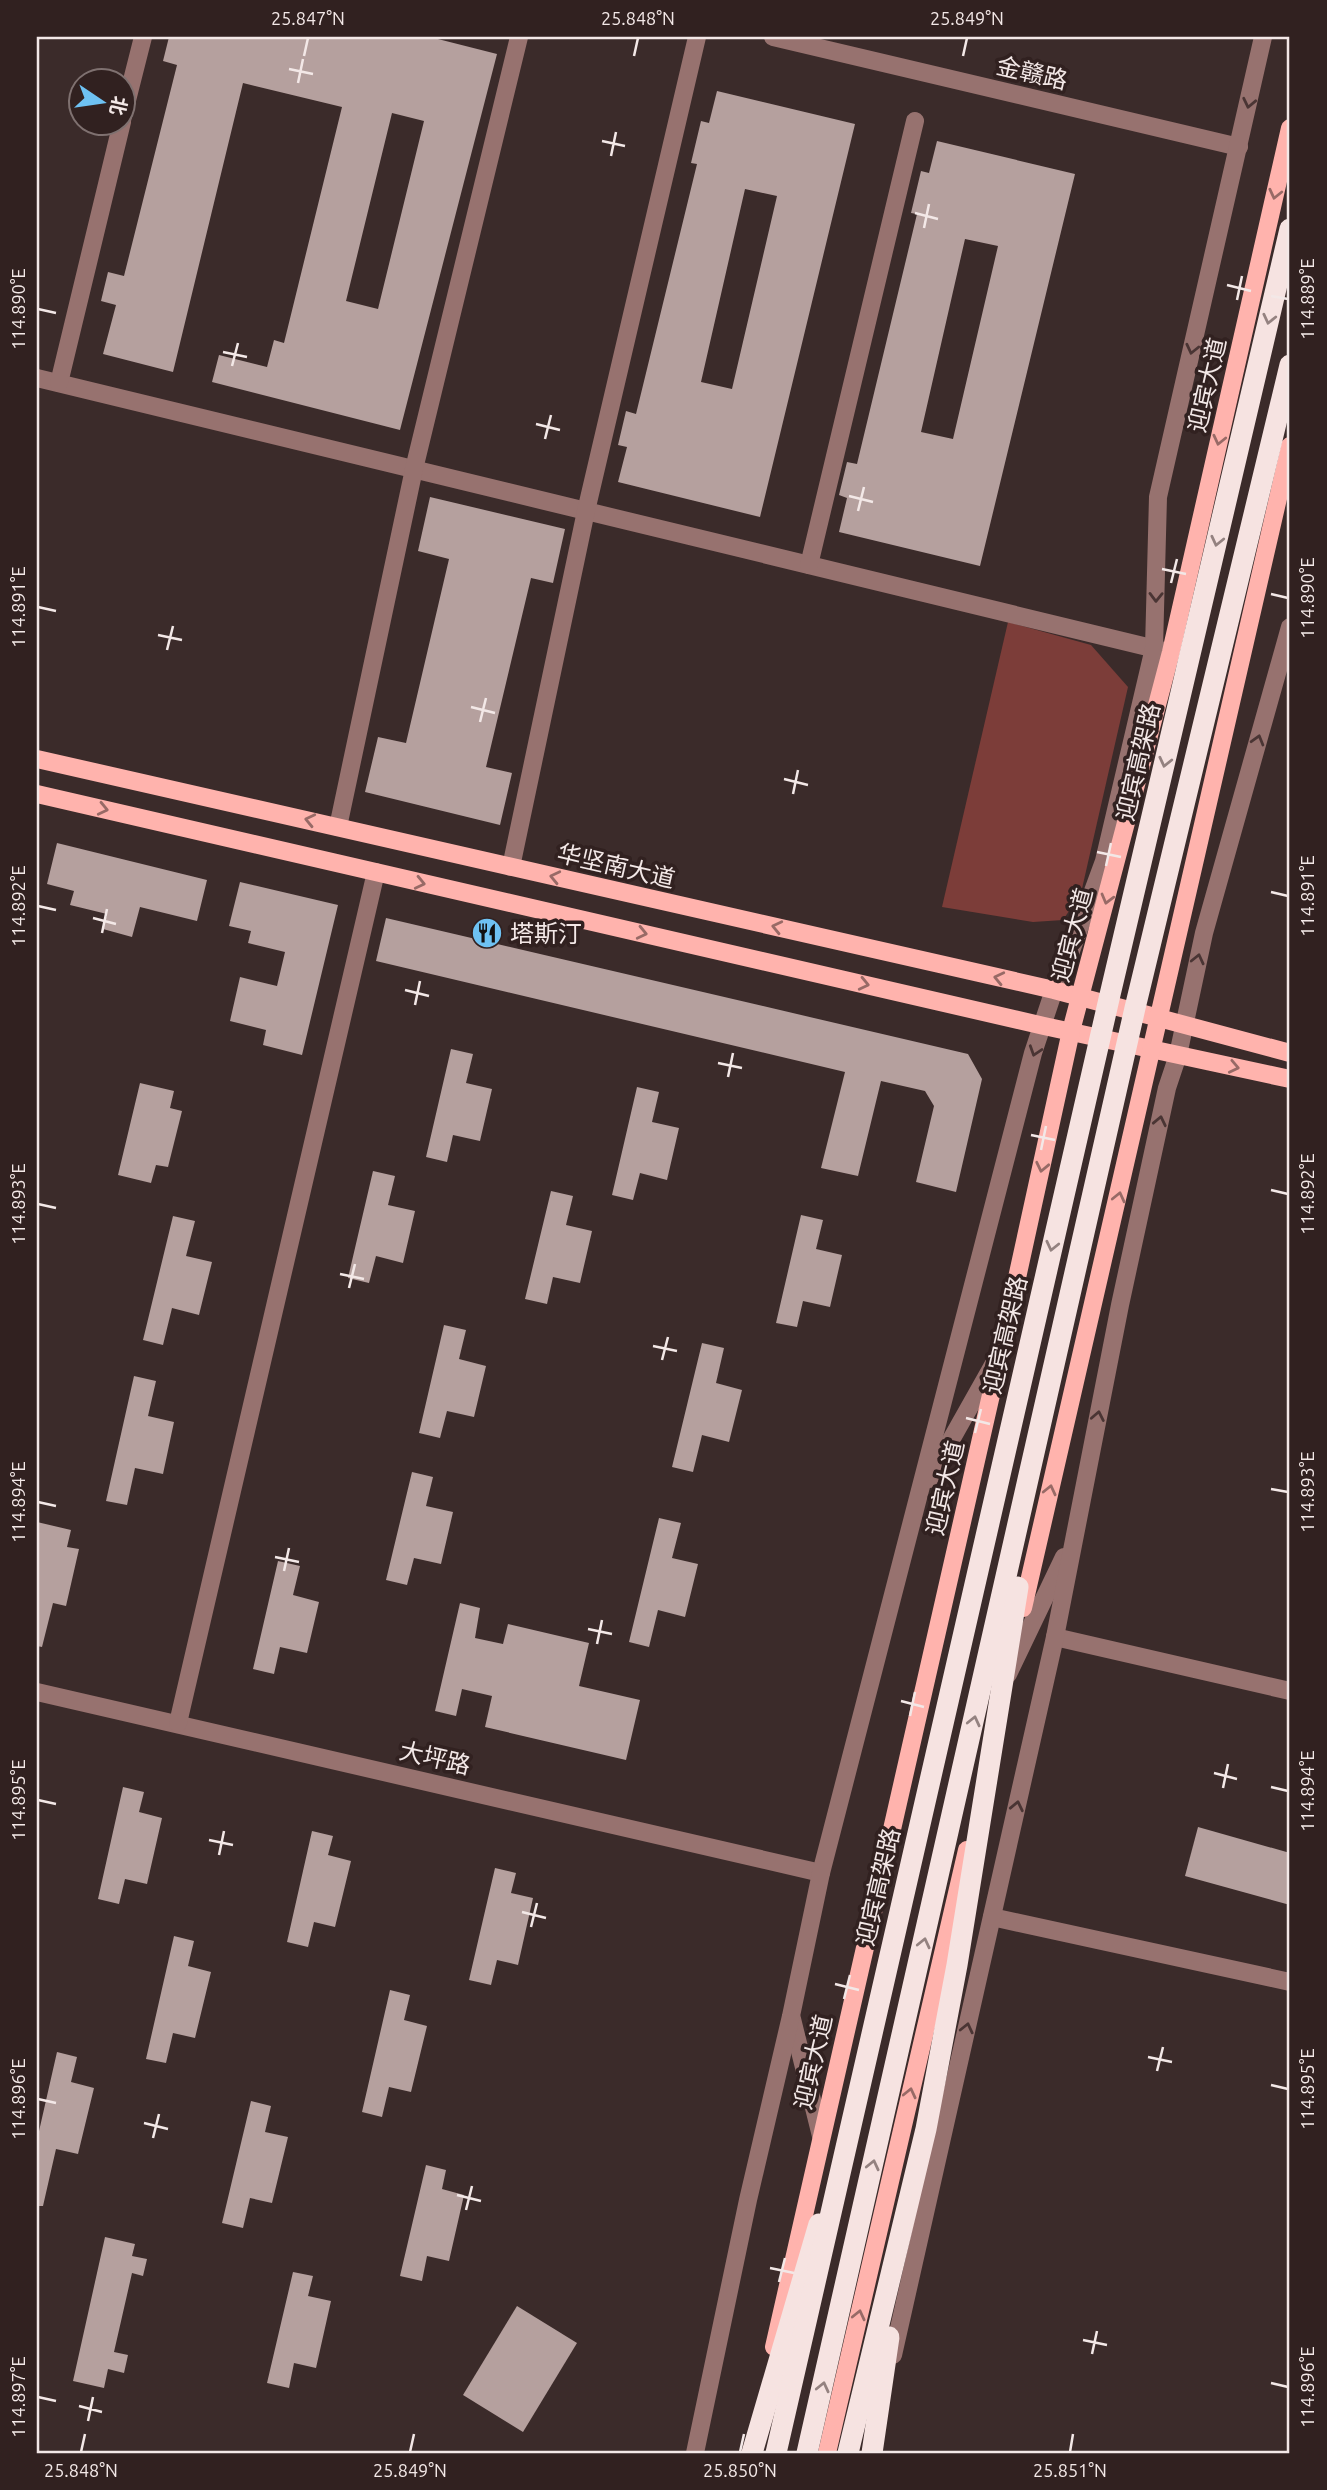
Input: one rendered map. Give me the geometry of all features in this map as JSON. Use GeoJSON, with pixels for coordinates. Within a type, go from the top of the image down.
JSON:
{"type":"FeatureCollection","features":[{"type":"Feature","properties":{"kind":"highway","name":"迎宾高架路"},"geometry":{"type":"LineString","coordinates":[[776,2453],[1102,1027],[1290,229]]}},
{"type":"Feature","properties":{"kind":"highway"},"geometry":{"type":"LineString","coordinates":[[807,2453],[1135,1008],[1290,365]]}},
{"type":"Feature","properties":{"kind":"highway"},"geometry":{"type":"LineString","coordinates":[[1254,519],[1290,383]]}},
{"type":"Feature","properties":{"kind":"highway"},"geometry":{"type":"LineString","coordinates":[[872,2453],[885,2356],[957,1965],[1051,1384]]}},
{"type":"Feature","properties":{"kind":"highway"},"geometry":{"type":"LineString","coordinates":[[751,2453],[860,2084]]}},
{"type":"Feature","properties":{"kind":"highway"},"geometry":{"type":"LineString","coordinates":[[848,2453],[926,2129]]}},
{"type":"Feature","properties":{"kind":"main road","name":"迎宾大道"},"geometry":{"type":"LineString","coordinates":[[751,2453],[821,2136],[1002,1351],[1071,1031],[1290,128]]}},
{"type":"Feature","properties":{"kind":"main road"},"geometry":{"type":"LineString","coordinates":[[827,2453],[1290,446]]}},
{"type":"Feature","properties":{"kind":"main road","name":"华坚南大道"},"geometry":{"type":"LineString","coordinates":[[37,758],[1054,990],[1290,1053]]}},
{"type":"Feature","properties":{"kind":"main road"},"geometry":{"type":"LineString","coordinates":[[37,794],[1044,1026],[1290,1079]]}},
{"type":"Feature","properties":{"kind":"street"},"geometry":{"type":"LineString","coordinates":[[136,66],[143,37]]}},
{"type":"Feature","properties":{"kind":"street"},"geometry":{"type":"LineString","coordinates":[[338,827],[414,469],[519,37]]}},
{"type":"Feature","properties":{"kind":"street"},"geometry":{"type":"LineString","coordinates":[[511,867],[586,511],[697,37]]}},
{"type":"Feature","properties":{"kind":"street","name":"金赣路"},"geometry":{"type":"LineString","coordinates":[[773,37],[1239,147]]}},
{"type":"Feature","properties":{"kind":"street"},"geometry":{"type":"LineString","coordinates":[[695,2453],[821,1873],[1033,1053],[1054,990],[1104,861],[1163,650],[1158,497],[1263,37]]}},
{"type":"Feature","properties":{"kind":"street"},"geometry":{"type":"LineString","coordinates":[[809,565],[915,121]]}},
{"type":"Feature","properties":{"kind":"street"},"geometry":{"type":"LineString","coordinates":[[59,383],[119,136]]}},
{"type":"Feature","properties":{"kind":"street"},"geometry":{"type":"LineString","coordinates":[[37,378],[1163,650]]}},
{"type":"Feature","properties":{"kind":"street"},"geometry":{"type":"LineString","coordinates":[[872,2453],[1055,1637],[1120,1305],[1167,1088],[1178,1055],[1204,933],[1290,627]]}},
{"type":"Feature","properties":{"kind":"street"},"geometry":{"type":"LineString","coordinates":[[178,1723],[376,872]]}},
{"type":"Feature","properties":{"kind":"street"},"geometry":{"type":"LineString","coordinates":[[918,1498],[1002,1351]]}},
{"type":"Feature","properties":{"kind":"street"},"geometry":{"type":"LineString","coordinates":[[1006,1677],[1073,1536]]}},
{"type":"Feature","properties":{"kind":"street"},"geometry":{"type":"LineString","coordinates":[[1055,1637],[1290,1691]]}},
{"type":"Feature","properties":{"kind":"street","name":"大坪路"},"geometry":{"type":"LineString","coordinates":[[37,1692],[821,1873]]}},
{"type":"Feature","properties":{"kind":"street"},"geometry":{"type":"LineString","coordinates":[[992,1917],[1290,1982]]}},
{"type":"Feature","properties":{"kind":"street"},"geometry":{"type":"LineString","coordinates":[[791,2016],[821,2136]]}},
{"type":"Feature","properties":{"kind":"shaded area"},"geometry":{"type":"Polygon","coordinates":[[[1008,622],[1091,645],[1128,687],[1081,893],[1063,920],[1033,922],[942,907],[1008,622]]]}},
{"type":"Feature","properties":{"kind":"building"},"geometry":{"type":"Polygon","coordinates":[[[169,37],[430,37],[497,54],[400,430],[212,382],[219,355],[267,367],[274,340],[284,343],[342,107],[243,83],[173,372],[103,354],[116,305],[101,301],[108,272],[124,276],[177,65],[163,61],[169,37]],[[392,113],[346,301],[378,309],[424,121],[392,113]]]}},
{"type":"Feature","properties":{"kind":"building"},"geometry":{"type":"Polygon","coordinates":[[[717,91],[855,124],[760,517],[618,482],[627,447],[618,445],[626,411],[636,414],[697,164],[691,163],[701,121],[709,123],[717,91]],[[745,189],[701,382],[732,389],[777,196],[745,189]]]}},
{"type":"Feature","properties":{"kind":"building"},"geometry":{"type":"Polygon","coordinates":[[[937,141],[1075,174],[980,566],[839,532],[847,498],[839,495],[847,462],[857,464],[917,214],[911,213],[921,171],[929,173],[937,141]],[[965,239],[921,432],[953,439],[998,246],[965,239]]]}},
{"type":"Feature","properties":{"kind":"building"},"geometry":{"type":"Polygon","coordinates":[[[430,497],[565,529],[553,583],[531,578],[486,767],[512,773],[500,825],[365,792],[378,737],[406,743],[449,559],[418,551],[430,497]]]}},
{"type":"Feature","properties":{"kind":"building"},"geometry":{"type":"Polygon","coordinates":[[[57,843],[207,880],[197,921],[140,907],[132,937],[103,929],[107,914],[70,905],[74,891],[47,884],[57,843]]]}},
{"type":"Feature","properties":{"kind":"building"},"geometry":{"type":"Polygon","coordinates":[[[240,882],[338,905],[302,1055],[263,1045],[266,1030],[230,1021],[240,977],[277,986],[285,952],[248,943],[251,931],[229,926],[240,882]]]}},
{"type":"Feature","properties":{"kind":"building"},"geometry":{"type":"Polygon","coordinates":[[[386,918],[968,1054],[982,1079],[956,1192],[916,1182],[934,1106],[925,1091],[881,1081],[858,1176],[821,1168],[845,1072],[376,961],[386,918]]]}},
{"type":"Feature","properties":{"kind":"building"},"geometry":{"type":"Polygon","coordinates":[[[451,1049],[473,1054],[466,1083],[492,1089],[480,1141],[453,1135],[447,1162],[426,1157],[451,1049]]]}},
{"type":"Feature","properties":{"kind":"building"},"geometry":{"type":"Polygon","coordinates":[[[140,1083],[174,1091],[170,1108],[182,1111],[168,1167],[156,1165],[151,1183],[118,1175],[140,1083]]]}},
{"type":"Feature","properties":{"kind":"building"},"geometry":{"type":"Polygon","coordinates":[[[637,1087],[659,1092],[652,1122],[679,1128],[667,1180],[640,1173],[633,1200],[612,1195],[637,1087]]]}},
{"type":"Feature","properties":{"kind":"building"},"geometry":{"type":"Polygon","coordinates":[[[373,1171],[395,1176],[388,1205],[415,1211],[403,1263],[376,1256],[369,1283],[348,1278],[373,1171]]]}},
{"type":"Feature","properties":{"kind":"building"},"geometry":{"type":"Polygon","coordinates":[[[551,1191],[573,1196],[566,1225],[592,1231],[580,1283],[553,1277],[547,1304],[525,1299],[551,1191]]]}},
{"type":"Feature","properties":{"kind":"building"},"geometry":{"type":"Polygon","coordinates":[[[801,1215],[823,1220],[816,1249],[842,1255],[830,1307],[803,1301],[797,1327],[776,1323],[801,1215]]]}},
{"type":"Feature","properties":{"kind":"building"},"geometry":{"type":"Polygon","coordinates":[[[173,1216],[195,1221],[186,1256],[212,1262],[199,1315],[172,1308],[163,1345],[143,1340],[173,1216]]]}},
{"type":"Feature","properties":{"kind":"building"},"geometry":{"type":"Polygon","coordinates":[[[444,1325],[466,1330],[459,1359],[486,1366],[474,1417],[447,1411],[440,1438],[419,1433],[444,1325]]]}},
{"type":"Feature","properties":{"kind":"building"},"geometry":{"type":"Polygon","coordinates":[[[702,1343],[724,1348],[716,1383],[742,1390],[729,1442],[702,1435],[693,1472],[672,1467],[702,1343]]]}},
{"type":"Feature","properties":{"kind":"building"},"geometry":{"type":"Polygon","coordinates":[[[134,1376],[156,1381],[148,1416],[174,1422],[163,1474],[135,1468],[127,1505],[106,1501],[134,1376]]]}},
{"type":"Feature","properties":{"kind":"building"},"geometry":{"type":"Polygon","coordinates":[[[412,1472],[433,1477],[426,1506],[453,1512],[441,1564],[414,1558],[407,1585],[386,1580],[412,1472]]]}},
{"type":"Feature","properties":{"kind":"building"},"geometry":{"type":"Polygon","coordinates":[[[659,1518],[681,1523],[672,1558],[698,1564],[685,1617],[658,1610],[649,1647],[629,1642],[659,1518]]]}},
{"type":"Feature","properties":{"kind":"building"},"geometry":{"type":"Polygon","coordinates":[[[37,1522],[71,1530],[67,1547],[79,1549],[66,1606],[53,1603],[42,1647],[37,1646],[37,1522]]]}},
{"type":"Feature","properties":{"kind":"building"},"geometry":{"type":"Polygon","coordinates":[[[278,1561],[300,1566],[293,1595],[319,1602],[307,1653],[280,1647],[274,1674],[253,1669],[278,1561]]]}},
{"type":"Feature","properties":{"kind":"building"},"geometry":{"type":"Polygon","coordinates":[[[460,1603],[480,1608],[475,1638],[503,1644],[508,1624],[589,1643],[579,1686],[640,1700],[626,1760],[485,1727],[492,1696],[462,1689],[456,1716],[435,1711],[460,1603]]]}},
{"type":"Feature","properties":{"kind":"building"},"geometry":{"type":"Polygon","coordinates":[[[123,1787],[144,1792],[139,1812],[162,1818],[147,1884],[125,1879],[119,1904],[98,1899],[123,1787]]]}},
{"type":"Feature","properties":{"kind":"building"},"geometry":{"type":"Polygon","coordinates":[[[1198,1827],[1290,1853],[1290,1905],[1185,1876],[1198,1827]]]}},
{"type":"Feature","properties":{"kind":"building"},"geometry":{"type":"Polygon","coordinates":[[[312,1831],[333,1836],[328,1855],[351,1861],[335,1927],[314,1922],[308,1947],[287,1942],[312,1831]]]}},
{"type":"Feature","properties":{"kind":"building"},"geometry":{"type":"Polygon","coordinates":[[[495,1868],[516,1873],[511,1893],[533,1898],[518,1965],[497,1960],[491,1985],[469,1980],[495,1868]]]}},
{"type":"Feature","properties":{"kind":"building"},"geometry":{"type":"Polygon","coordinates":[[[174,1936],[194,1941],[188,1966],[211,1972],[195,2038],[173,2033],[166,2063],[146,2059],[174,1936]]]}},
{"type":"Feature","properties":{"kind":"building"},"geometry":{"type":"Polygon","coordinates":[[[390,1990],[410,1995],[404,2020],[427,2026],[411,2092],[389,2087],[382,2117],[362,2112],[390,1990]]]}},
{"type":"Feature","properties":{"kind":"building"},"geometry":{"type":"Polygon","coordinates":[[[57,2052],[77,2057],[71,2082],[94,2088],[78,2154],[56,2149],[43,2206],[37,2206],[37,2140],[57,2052]]]}},
{"type":"Feature","properties":{"kind":"building"},"geometry":{"type":"Polygon","coordinates":[[[251,2101],[271,2106],[265,2132],[288,2137],[272,2203],[250,2198],[243,2228],[222,2223],[251,2101]]]}},
{"type":"Feature","properties":{"kind":"building"},"geometry":{"type":"Polygon","coordinates":[[[426,2165],[446,2170],[442,2189],[464,2195],[449,2261],[427,2256],[422,2281],[400,2276],[426,2165]]]}},
{"type":"Feature","properties":{"kind":"building"},"geometry":{"type":"Polygon","coordinates":[[[105,2237],[135,2244],[132,2256],[147,2259],[143,2276],[132,2273],[114,2352],[128,2355],[124,2373],[108,2369],[104,2388],[73,2381],[105,2237]]]}},
{"type":"Feature","properties":{"kind":"building"},"geometry":{"type":"Polygon","coordinates":[[[293,2272],[313,2276],[308,2296],[331,2301],[316,2368],[294,2363],[289,2388],[267,2383],[293,2272]]]}},
{"type":"Feature","properties":{"kind":"building"},"geometry":{"type":"Polygon","coordinates":[[[517,2306],[577,2343],[523,2432],[463,2395],[517,2306]]]}},
{"type":"Feature","properties":{"kind":"place","name":"塔斯汀"},"geometry":{"type":"Point","coordinates":[487,933]}}]}
